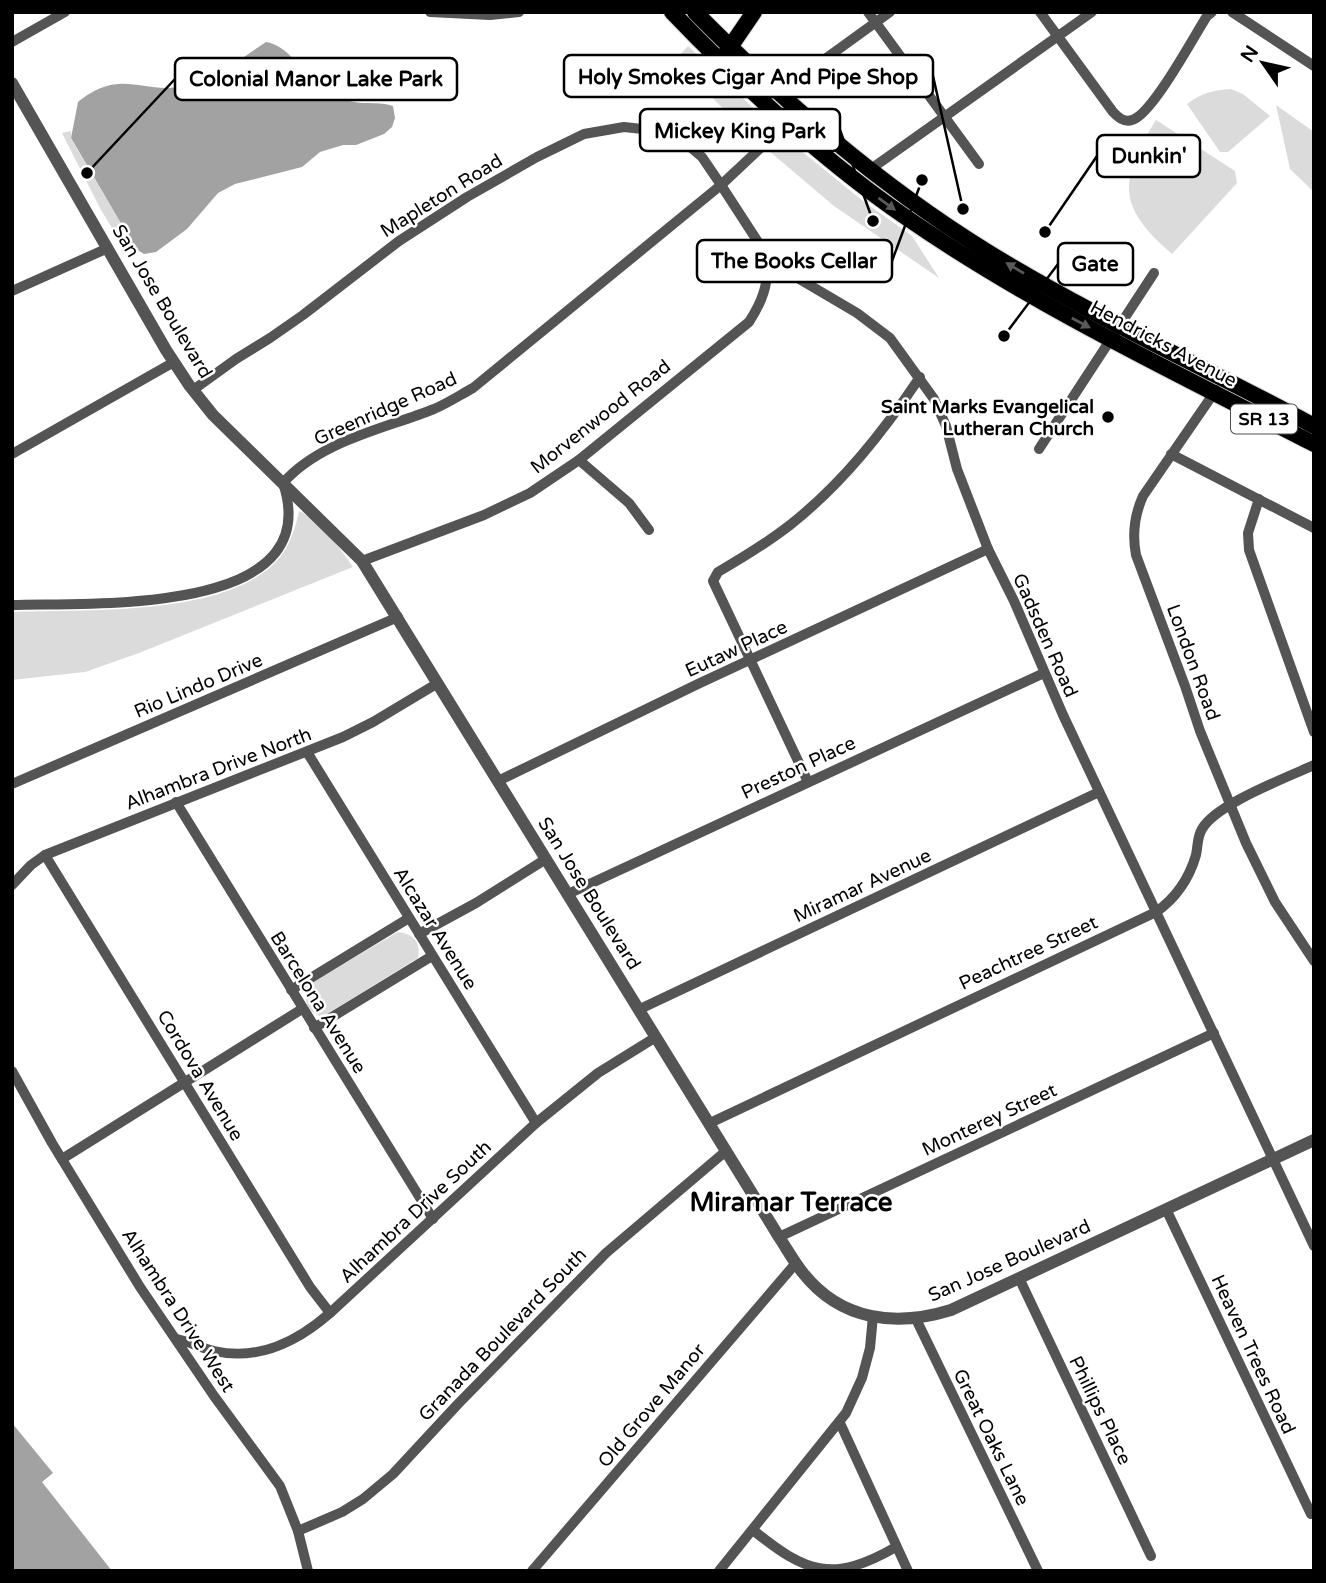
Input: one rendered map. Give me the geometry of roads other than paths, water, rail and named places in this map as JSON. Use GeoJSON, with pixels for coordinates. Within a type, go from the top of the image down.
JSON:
{"type":"FeatureCollection","features":[{"type":"Feature","properties":{"kind":"main road","name":"Hendricks Avenue"},"geometry":{"type":"LineString","coordinates":[[672,12],[786,124],[864,176],[931,214],[1033,288],[1111,340],[1314,444]]}},
{"type":"Feature","properties":{"kind":"main road","name":"Hendricks Avenue"},"geometry":{"type":"LineString","coordinates":[[695,12],[864,176]]}},
{"type":"Feature","properties":{"kind":"main road"},"geometry":{"type":"LineString","coordinates":[[754,12],[722,64],[760,90],[778,93]]}},
{"type":"Feature","properties":{"kind":"main road","name":"Hendricks Avenue"},"geometry":{"type":"LineString","coordinates":[[1033,288],[1120,325],[1314,426]]}},
{"type":"Feature","properties":{"kind":"street"},"geometry":{"type":"LineString","coordinates":[[12,42],[65,12]]}},
{"type":"Feature","properties":{"kind":"street"},"geometry":{"type":"LineString","coordinates":[[430,12],[490,15],[519,12]]}},
{"type":"Feature","properties":{"kind":"street"},"geometry":{"type":"LineString","coordinates":[[868,12],[942,117],[979,164]]}},
{"type":"Feature","properties":{"kind":"street"},"geometry":{"type":"LineString","coordinates":[[778,93],[890,12]]}},
{"type":"Feature","properties":{"kind":"street"},"geometry":{"type":"LineString","coordinates":[[1040,12],[1113,112],[1125,121],[1132,120],[1148,108],[1212,12]]}},
{"type":"Feature","properties":{"kind":"street"},"geometry":{"type":"LineString","coordinates":[[864,176],[942,117],[1092,12]]}},
{"type":"Feature","properties":{"kind":"street"},"geometry":{"type":"LineString","coordinates":[[1232,12],[1314,66]]}},
{"type":"Feature","properties":{"kind":"street","name":"San Jose Boulevard"},"geometry":{"type":"LineString","coordinates":[[12,83],[174,362],[193,390],[214,415],[362,561],[779,1237],[796,1263],[825,1294],[846,1307],[873,1316],[904,1320],[951,1310],[1314,1140]]}},
{"type":"Feature","properties":{"kind":"street","name":"Greenridge Road"},"geometry":{"type":"LineString","coordinates":[[284,483],[303,464],[335,446],[437,408],[473,388],[721,185],[799,112]]}},
{"type":"Feature","properties":{"kind":"street","name":"Mapleton Road"},"geometry":{"type":"LineString","coordinates":[[193,390],[303,315],[400,241],[479,190],[584,134],[624,127],[661,131],[676,137],[695,152],[721,185]]}},
{"type":"Feature","properties":{"kind":"street"},"geometry":{"type":"LineString","coordinates":[[721,185],[758,242],[766,260]]}},
{"type":"Feature","properties":{"kind":"street"},"geometry":{"type":"LineString","coordinates":[[12,292],[108,248]]}},
{"type":"Feature","properties":{"kind":"street","name":"Gadsden Road"},"geometry":{"type":"LineString","coordinates":[[766,260],[857,313],[890,338],[934,399],[946,426],[957,469],[988,549],[1099,792],[1314,1246]]}},
{"type":"Feature","properties":{"kind":"street","name":"Morvenwood Road"},"geometry":{"type":"LineString","coordinates":[[362,561],[484,515],[530,493],[579,460],[749,322],[765,291],[768,275],[766,260]]}},
{"type":"Feature","properties":{"kind":"street"},"geometry":{"type":"LineString","coordinates":[[1039,449],[1154,273]]}},
{"type":"Feature","properties":{"kind":"street"},"geometry":{"type":"LineString","coordinates":[[12,454],[174,362]]}},
{"type":"Feature","properties":{"kind":"street"},"geometry":{"type":"LineString","coordinates":[[808,782],[713,581],[718,572],[779,534],[828,491],[867,451],[920,377]]}},
{"type":"Feature","properties":{"kind":"street","name":"London Road"},"geometry":{"type":"LineString","coordinates":[[1222,377],[1214,393],[1143,496],[1133,526],[1133,540],[1136,555],[1200,731],[1252,857],[1275,902],[1314,961]]}},
{"type":"Feature","properties":{"kind":"street"},"geometry":{"type":"LineString","coordinates":[[1171,454],[1314,528]]}},
{"type":"Feature","properties":{"kind":"street"},"geometry":{"type":"LineString","coordinates":[[579,460],[629,503],[649,530]]}},
{"type":"Feature","properties":{"kind":"street"},"geometry":{"type":"LineString","coordinates":[[12,605],[171,598],[201,593],[236,581],[266,563],[287,530],[290,509],[284,483]]}},
{"type":"Feature","properties":{"kind":"street"},"geometry":{"type":"LineString","coordinates":[[1259,499],[1248,533],[1249,550],[1314,732]]}},
{"type":"Feature","properties":{"kind":"street","name":"Eutaw Place"},"geometry":{"type":"LineString","coordinates":[[498,781],[988,549]]}},
{"type":"Feature","properties":{"kind":"street","name":"Rio Lindo Drive"},"geometry":{"type":"LineString","coordinates":[[12,784],[398,617]]}},
{"type":"Feature","properties":{"kind":"street","name":"Preston Place"},"geometry":{"type":"LineString","coordinates":[[568,894],[1044,673]]}},
{"type":"Feature","properties":{"kind":"street","name":"Alhambra Drive North"},"geometry":{"type":"LineString","coordinates":[[12,885],[31,864],[45,855],[307,752],[373,722],[438,682]]}},
{"type":"Feature","properties":{"kind":"street","name":"Alcazar Avenue"},"geometry":{"type":"LineString","coordinates":[[307,752],[536,1123]]}},
{"type":"Feature","properties":{"kind":"street","name":"Peachtree Street"},"geometry":{"type":"LineString","coordinates":[[710,1123],[1156,912],[1173,898],[1191,870],[1201,830],[1207,821],[1230,805],[1314,765]]}},
{"type":"Feature","properties":{"kind":"street","name":"Miramar Avenue"},"geometry":{"type":"LineString","coordinates":[[640,1009],[1099,792]]}},
{"type":"Feature","properties":{"kind":"street","name":"Barcelona Avenue"},"geometry":{"type":"LineString","coordinates":[[176,802],[433,1219]]}},
{"type":"Feature","properties":{"kind":"street","name":"Cordova Avenue"},"geometry":{"type":"LineString","coordinates":[[45,855],[310,1287],[330,1313]]}},
{"type":"Feature","properties":{"kind":"street"},"geometry":{"type":"LineString","coordinates":[[418,934],[547,859]]}},
{"type":"Feature","properties":{"kind":"street"},"geometry":{"type":"LineString","coordinates":[[291,990],[409,918]]}},
{"type":"Feature","properties":{"kind":"street"},"geometry":{"type":"LineString","coordinates":[[314,1028],[432,956]]}},
{"type":"Feature","properties":{"kind":"street"},"geometry":{"type":"LineString","coordinates":[[62,1159],[302,1009]]}},
{"type":"Feature","properties":{"kind":"street","name":"Monterey Street"},"geometry":{"type":"LineString","coordinates":[[779,1237],[1214,1033]]}},
{"type":"Feature","properties":{"kind":"street","name":"Alhambra Drive South"},"geometry":{"type":"LineString","coordinates":[[177,1339],[217,1351],[252,1352],[282,1345],[300,1337],[330,1313],[536,1123],[598,1073],[656,1037]]}},
{"type":"Feature","properties":{"kind":"street","name":"Alhambra Drive West"},"geometry":{"type":"LineString","coordinates":[[12,1071],[62,1159],[141,1287],[214,1396],[280,1486],[298,1531],[308,1571]]}},
{"type":"Feature","properties":{"kind":"street","name":"Granada Boulevard South"},"geometry":{"type":"LineString","coordinates":[[298,1531],[342,1512],[363,1499],[393,1474],[606,1253],[726,1151]]}},
{"type":"Feature","properties":{"kind":"street","name":"Heaven Trees Road"},"geometry":{"type":"LineString","coordinates":[[1166,1209],[1311,1514]]}},
{"type":"Feature","properties":{"kind":"street","name":"Old Grove Manor"},"geometry":{"type":"LineString","coordinates":[[532,1571],[796,1263]]}},
{"type":"Feature","properties":{"kind":"street","name":"Phillips Place"},"geometry":{"type":"LineString","coordinates":[[1019,1278],[1151,1556]]}},
{"type":"Feature","properties":{"kind":"street"},"geometry":{"type":"LineString","coordinates":[[719,1571],[840,1423],[862,1378],[870,1348],[873,1316]]}},
{"type":"Feature","properties":{"kind":"street","name":"Great Oaks Lane"},"geometry":{"type":"LineString","coordinates":[[916,1319],[1038,1571]]}},
{"type":"Feature","properties":{"kind":"street"},"geometry":{"type":"LineString","coordinates":[[840,1423],[908,1571]]}},
{"type":"Feature","properties":{"kind":"street"},"geometry":{"type":"LineString","coordinates":[[753,1531],[792,1560],[818,1569],[858,1566],[896,1547]]}},
{"type":"Feature","properties":{"kind":"place","name":"Colonial Manor Lake Park"},"geometry":{"type":"Point","coordinates":[87,173]}},
{"type":"Feature","properties":{"kind":"place","name":"The Books Cellar"},"geometry":{"type":"Point","coordinates":[922,180]}},
{"type":"Feature","properties":{"kind":"place","name":"Holy Smokes Cigar And Pipe Shop"},"geometry":{"type":"Point","coordinates":[963,209]}},
{"type":"Feature","properties":{"kind":"place","name":"Mickey King Park"},"geometry":{"type":"Point","coordinates":[873,221]}},
{"type":"Feature","properties":{"kind":"place","name":"Dunkin'"},"geometry":{"type":"Point","coordinates":[1045,232]}},
{"type":"Feature","properties":{"kind":"place","name":"Gate"},"geometry":{"type":"Point","coordinates":[1004,336]}},
{"type":"Feature","properties":{"kind":"place","name":"Saint Marks Evangelical Lutheran Church"},"geometry":{"type":"Point","coordinates":[1108,417]}},
{"type":"Feature","properties":{"kind":"district","name":"Miramar Terrace"},"geometry":{"type":"Point","coordinates":[791,1202]}}]}
